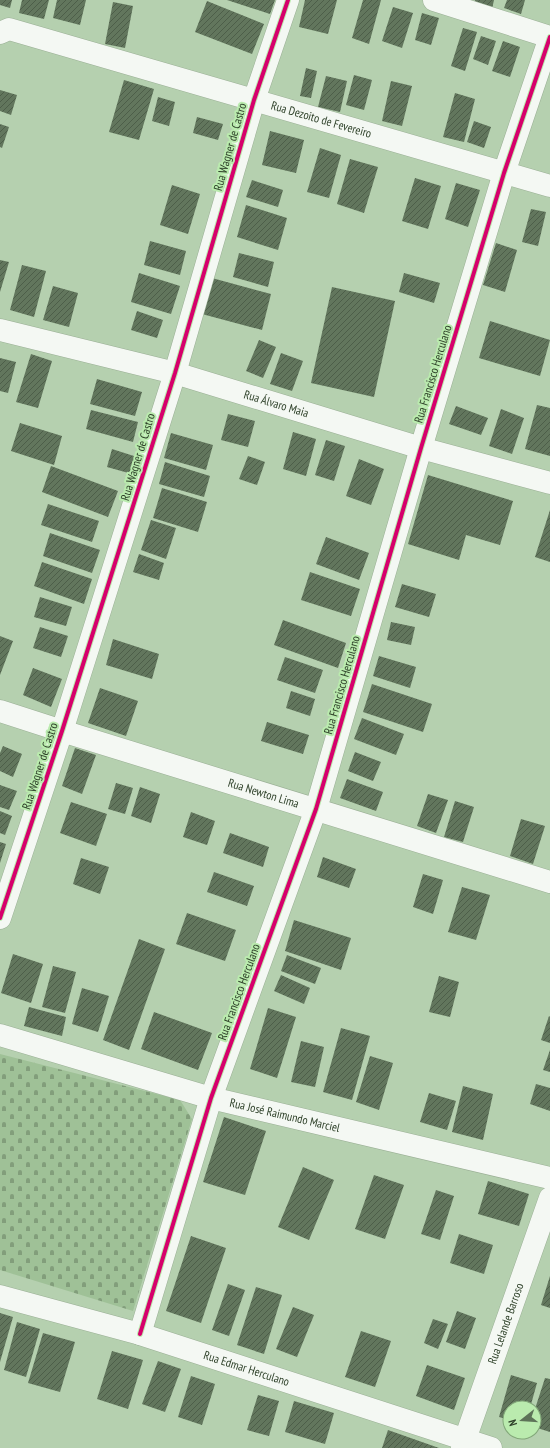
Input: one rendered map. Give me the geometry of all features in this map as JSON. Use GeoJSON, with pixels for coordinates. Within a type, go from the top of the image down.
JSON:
{"type":"FeatureCollection","features":[{"type":"Feature","properties":{"kind":"street","name":"Rua Wagner de Castro"},"geometry":{"type":"LineString","coordinates":[[0,918],[62,731],[175,373],[254,100],[288,0]]}},
{"type":"Feature","properties":{"kind":"street"},"geometry":{"type":"LineString","coordinates":[[434,0],[550,37]]}},
{"type":"Feature","properties":{"kind":"street","name":"Rua Dezoito de Fevereiro"},"geometry":{"type":"LineString","coordinates":[[0,33],[9,29],[550,186]]}},
{"type":"Feature","properties":{"kind":"street","name":"Rua Francisco Herculano"},"geometry":{"type":"LineString","coordinates":[[140,1334],[211,1098],[316,809],[421,448],[504,173],[550,37]]}},
{"type":"Feature","properties":{"kind":"street","name":"Rua Álvaro Maia"},"geometry":{"type":"LineString","coordinates":[[0,330],[175,373],[421,448],[550,483]]}},
{"type":"Feature","properties":{"kind":"street","name":"Rua Newton Lima"},"geometry":{"type":"LineString","coordinates":[[0,711],[550,882]]}},
{"type":"Feature","properties":{"kind":"street","name":"Rua José Raimundo Marciel"},"geometry":{"type":"LineString","coordinates":[[0,1035],[211,1098],[550,1178]]}},
{"type":"Feature","properties":{"kind":"street","name":"Rua Lelande Barroso"},"geometry":{"type":"LineString","coordinates":[[463,1444],[550,1198]]}},
{"type":"Feature","properties":{"kind":"street","name":"Rua Edmar Herculano"},"geometry":{"type":"LineString","coordinates":[[0,1296],[140,1334],[463,1444],[491,1448]]}},
{"type":"Feature","properties":{"kind":"green space"},"geometry":{"type":"Polygon","coordinates":[[[0,1054],[180,1100],[192,1119],[133,1311],[0,1270],[0,1054]]]}},
{"type":"Feature","properties":{"kind":"building"},"geometry":{"type":"Polygon","coordinates":[[[0,0],[12,0],[10,8],[0,5],[0,0]]]}},
{"type":"Feature","properties":{"kind":"building"},"geometry":{"type":"Polygon","coordinates":[[[22,0],[49,0],[44,19],[19,13],[22,0]]]}},
{"type":"Feature","properties":{"kind":"building"},"geometry":{"type":"Polygon","coordinates":[[[57,0],[86,0],[80,25],[53,18],[57,0]]]}},
{"type":"Feature","properties":{"kind":"building"},"geometry":{"type":"Polygon","coordinates":[[[227,0],[275,0],[270,14],[227,0]]]}},
{"type":"Feature","properties":{"kind":"building"},"geometry":{"type":"Polygon","coordinates":[[[305,0],[337,0],[328,34],[299,27],[305,0]]]}},
{"type":"Feature","properties":{"kind":"building"},"geometry":{"type":"Polygon","coordinates":[[[363,0],[381,0],[369,44],[352,38],[363,0]]]}},
{"type":"Feature","properties":{"kind":"building"},"geometry":{"type":"Polygon","coordinates":[[[475,0],[494,0],[492,9],[474,4],[475,0]]]}},
{"type":"Feature","properties":{"kind":"building"},"geometry":{"type":"Polygon","coordinates":[[[507,0],[525,0],[521,14],[504,8],[507,0]]]}},
{"type":"Feature","properties":{"kind":"building"},"geometry":{"type":"Polygon","coordinates":[[[207,1],[264,24],[252,54],[195,32],[207,1]]]}},
{"type":"Feature","properties":{"kind":"building"},"geometry":{"type":"Polygon","coordinates":[[[113,2],[133,6],[125,48],[105,44],[113,2]]]}},
{"type":"Feature","properties":{"kind":"building"},"geometry":{"type":"Polygon","coordinates":[[[393,7],[413,13],[402,48],[382,41],[393,7]]]}},
{"type":"Feature","properties":{"kind":"building"},"geometry":{"type":"Polygon","coordinates":[[[422,13],[439,18],[431,45],[415,40],[422,13]]]}},
{"type":"Feature","properties":{"kind":"building"},"geometry":{"type":"Polygon","coordinates":[[[463,28],[477,32],[465,71],[451,66],[463,28]]]}},
{"type":"Feature","properties":{"kind":"building"},"geometry":{"type":"Polygon","coordinates":[[[481,36],[496,41],[488,65],[473,59],[481,36]]]}},
{"type":"Feature","properties":{"kind":"building"},"geometry":{"type":"Polygon","coordinates":[[[503,41],[520,47],[510,77],[492,71],[503,41]]]}},
{"type":"Feature","properties":{"kind":"building"},"geometry":{"type":"Polygon","coordinates":[[[306,68],[317,71],[311,98],[300,96],[306,68]]]}},
{"type":"Feature","properties":{"kind":"building"},"geometry":{"type":"Polygon","coordinates":[[[354,75],[372,80],[364,110],[346,105],[354,75]]]}},
{"type":"Feature","properties":{"kind":"building"},"geometry":{"type":"Polygon","coordinates":[[[326,76],[347,81],[340,112],[318,107],[326,76]]]}},
{"type":"Feature","properties":{"kind":"building"},"geometry":{"type":"Polygon","coordinates":[[[124,80],[154,89],[139,140],[109,132],[124,80]]]}},
{"type":"Feature","properties":{"kind":"building"},"geometry":{"type":"Polygon","coordinates":[[[391,81],[412,86],[402,126],[382,121],[391,81]]]}},
{"type":"Feature","properties":{"kind":"building"},"geometry":{"type":"Polygon","coordinates":[[[0,90],[17,95],[11,115],[0,111],[0,90]]]}},
{"type":"Feature","properties":{"kind":"building"},"geometry":{"type":"Polygon","coordinates":[[[455,93],[475,99],[464,142],[443,137],[455,93]]]}},
{"type":"Feature","properties":{"kind":"building"},"geometry":{"type":"Polygon","coordinates":[[[158,97],[175,102],[169,126],[152,121],[158,97]]]}},
{"type":"Feature","properties":{"kind":"building"},"geometry":{"type":"Polygon","coordinates":[[[197,117],[223,124],[218,140],[193,133],[197,117]]]}},
{"type":"Feature","properties":{"kind":"building"},"geometry":{"type":"Polygon","coordinates":[[[474,121],[491,127],[484,148],[467,142],[474,121]]]}},
{"type":"Feature","properties":{"kind":"building"},"geometry":{"type":"Polygon","coordinates":[[[0,124],[9,127],[2,148],[0,147],[0,124]]]}},
{"type":"Feature","properties":{"kind":"building"},"geometry":{"type":"Polygon","coordinates":[[[270,131],[304,140],[296,173],[262,165],[270,131]]]}},
{"type":"Feature","properties":{"kind":"building"},"geometry":{"type":"Polygon","coordinates":[[[320,148],[341,155],[329,198],[307,192],[320,148]]]}},
{"type":"Feature","properties":{"kind":"building"},"geometry":{"type":"Polygon","coordinates":[[[350,159],[378,167],[364,213],[337,204],[350,159]]]}},
{"type":"Feature","properties":{"kind":"building"},"geometry":{"type":"Polygon","coordinates":[[[415,178],[441,186],[428,229],[402,221],[415,178]]]}},
{"type":"Feature","properties":{"kind":"building"},"geometry":{"type":"Polygon","coordinates":[[[252,180],[283,190],[278,207],[246,197],[252,180]]]}},
{"type":"Feature","properties":{"kind":"building"},"geometry":{"type":"Polygon","coordinates":[[[456,183],[480,190],[468,227],[445,219],[456,183]]]}},
{"type":"Feature","properties":{"kind":"building"},"geometry":{"type":"Polygon","coordinates":[[[172,185],[200,194],[188,234],[160,225],[172,185]]]}},
{"type":"Feature","properties":{"kind":"building"},"geometry":{"type":"Polygon","coordinates":[[[246,205],[287,218],[278,250],[237,237],[246,205]]]}},
{"type":"Feature","properties":{"kind":"building"},"geometry":{"type":"Polygon","coordinates":[[[531,209],[546,212],[538,246],[522,242],[531,209]]]}},
{"type":"Feature","properties":{"kind":"building"},"geometry":{"type":"Polygon","coordinates":[[[150,241],[186,251],[180,275],[144,265],[150,241]]]}},
{"type":"Feature","properties":{"kind":"building"},"geometry":{"type":"Polygon","coordinates":[[[496,243],[517,250],[505,292],[483,285],[496,243]]]}},
{"type":"Feature","properties":{"kind":"building"},"geometry":{"type":"Polygon","coordinates":[[[239,253],[274,262],[268,287],[233,277],[239,253]]]}},
{"type":"Feature","properties":{"kind":"building"},"geometry":{"type":"Polygon","coordinates":[[[0,260],[9,262],[0,292],[0,260]]]}},
{"type":"Feature","properties":{"kind":"building"},"geometry":{"type":"Polygon","coordinates":[[[22,265],[46,271],[34,317],[10,310],[22,265]]]}},
{"type":"Feature","properties":{"kind":"building"},"geometry":{"type":"Polygon","coordinates":[[[139,273],[180,286],[171,314],[131,302],[139,273]]]}},
{"type":"Feature","properties":{"kind":"building"},"geometry":{"type":"Polygon","coordinates":[[[404,273],[440,283],[434,303],[399,292],[404,273]]]}},
{"type":"Feature","properties":{"kind":"building"},"geometry":{"type":"Polygon","coordinates":[[[212,278],[271,294],[262,330],[202,314],[212,278]]]}},
{"type":"Feature","properties":{"kind":"building"},"geometry":{"type":"Polygon","coordinates":[[[53,286],[78,293],[69,327],[43,320],[53,286]]]}},
{"type":"Feature","properties":{"kind":"building"},"geometry":{"type":"Polygon","coordinates":[[[332,287],[395,301],[374,397],[311,383],[332,287]]]}},
{"type":"Feature","properties":{"kind":"building"},"geometry":{"type":"Polygon","coordinates":[[[137,311],[163,320],[157,338],[131,330],[137,311]]]}},
{"type":"Feature","properties":{"kind":"building"},"geometry":{"type":"Polygon","coordinates":[[[490,321],[550,340],[540,376],[479,358],[490,321]]]}},
{"type":"Feature","properties":{"kind":"building"},"geometry":{"type":"Polygon","coordinates":[[[259,340],[276,347],[263,378],[246,371],[259,340]]]}},
{"type":"Feature","properties":{"kind":"building"},"geometry":{"type":"Polygon","coordinates":[[[281,353],[303,361],[292,391],[270,384],[281,353]]]}},
{"type":"Feature","properties":{"kind":"building"},"geometry":{"type":"Polygon","coordinates":[[[31,354],[52,361],[38,408],[16,402],[31,354]]]}},
{"type":"Feature","properties":{"kind":"building"},"geometry":{"type":"Polygon","coordinates":[[[0,358],[16,362],[8,393],[0,391],[0,358]]]}},
{"type":"Feature","properties":{"kind":"building"},"geometry":{"type":"Polygon","coordinates":[[[97,379],[142,392],[135,416],[90,404],[97,379]]]}},
{"type":"Feature","properties":{"kind":"building"},"geometry":{"type":"Polygon","coordinates":[[[537,405],[550,408],[550,456],[525,449],[537,405]]]}},
{"type":"Feature","properties":{"kind":"building"},"geometry":{"type":"Polygon","coordinates":[[[456,406],[488,418],[481,435],[449,424],[456,406]]]}},
{"type":"Feature","properties":{"kind":"building"},"geometry":{"type":"Polygon","coordinates":[[[501,409],[524,418],[512,454],[489,446],[501,409]]]}},
{"type":"Feature","properties":{"kind":"building"},"geometry":{"type":"Polygon","coordinates":[[[91,410],[138,422],[133,442],[86,429],[91,410]]]}},
{"type":"Feature","properties":{"kind":"building"},"geometry":{"type":"Polygon","coordinates":[[[228,414],[255,421],[248,447],[221,440],[228,414]]]}},
{"type":"Feature","properties":{"kind":"building"},"geometry":{"type":"Polygon","coordinates":[[[20,423],[62,436],[54,465],[11,451],[20,423]]]}},
{"type":"Feature","properties":{"kind":"building"},"geometry":{"type":"Polygon","coordinates":[[[293,432],[316,439],[306,476],[283,469],[293,432]]]}},
{"type":"Feature","properties":{"kind":"building"},"geometry":{"type":"Polygon","coordinates":[[[171,433],[213,445],[206,470],[164,458],[171,433]]]}},
{"type":"Feature","properties":{"kind":"building"},"geometry":{"type":"Polygon","coordinates":[[[326,440],[345,446],[334,481],[315,475],[326,440]]]}},
{"type":"Feature","properties":{"kind":"building"},"geometry":{"type":"Polygon","coordinates":[[[112,449],[137,457],[132,474],[107,467],[112,449]]]}},
{"type":"Feature","properties":{"kind":"building"},"geometry":{"type":"Polygon","coordinates":[[[248,456],[265,462],[257,485],[239,479],[248,456]]]}},
{"type":"Feature","properties":{"kind":"building"},"geometry":{"type":"Polygon","coordinates":[[[359,459],[384,469],[371,505],[346,496],[359,459]]]}},
{"type":"Feature","properties":{"kind":"building"},"geometry":{"type":"Polygon","coordinates":[[[165,462],[210,476],[204,497],[159,484],[165,462]]]}},
{"type":"Feature","properties":{"kind":"building"},"geometry":{"type":"Polygon","coordinates":[[[51,466],[118,491],[108,517],[42,492],[51,466]]]}},
{"type":"Feature","properties":{"kind":"building"},"geometry":{"type":"Polygon","coordinates":[[[428,475],[513,501],[500,545],[466,535],[459,560],[408,544],[428,475]]]}},
{"type":"Feature","properties":{"kind":"building"},"geometry":{"type":"Polygon","coordinates":[[[162,488],[207,502],[198,532],[153,518],[162,488]]]}},
{"type":"Feature","properties":{"kind":"building"},"geometry":{"type":"Polygon","coordinates":[[[48,504],[99,521],[92,542],[41,525],[48,504]]]}},
{"type":"Feature","properties":{"kind":"building"},"geometry":{"type":"Polygon","coordinates":[[[550,510],[550,562],[535,557],[550,510]]]}},
{"type":"Feature","properties":{"kind":"building"},"geometry":{"type":"Polygon","coordinates":[[[151,520],[176,528],[166,559],[141,550],[151,520]]]}},
{"type":"Feature","properties":{"kind":"building"},"geometry":{"type":"Polygon","coordinates":[[[50,533],[100,550],[92,573],[43,556],[50,533]]]}},
{"type":"Feature","properties":{"kind":"building"},"geometry":{"type":"Polygon","coordinates":[[[326,537],[369,553],[359,580],[316,564],[326,537]]]}},
{"type":"Feature","properties":{"kind":"building"},"geometry":{"type":"Polygon","coordinates":[[[139,554],[164,563],[159,580],[133,572],[139,554]]]}},
{"type":"Feature","properties":{"kind":"building"},"geometry":{"type":"Polygon","coordinates":[[[42,562],[92,579],[84,604],[34,586],[42,562]]]}},
{"type":"Feature","properties":{"kind":"building"},"geometry":{"type":"Polygon","coordinates":[[[310,572],[360,589],[351,616],[301,600],[310,572]]]}},
{"type":"Feature","properties":{"kind":"building"},"geometry":{"type":"Polygon","coordinates":[[[402,584],[436,594],[429,617],[395,607],[402,584]]]}},
{"type":"Feature","properties":{"kind":"building"},"geometry":{"type":"Polygon","coordinates":[[[40,597],[72,607],[66,626],[34,617],[40,597]]]}},
{"type":"Feature","properties":{"kind":"building"},"geometry":{"type":"Polygon","coordinates":[[[283,620],[346,643],[338,668],[274,645],[283,620]]]}},
{"type":"Feature","properties":{"kind":"building"},"geometry":{"type":"Polygon","coordinates":[[[391,622],[415,627],[411,645],[387,640],[391,622]]]}},
{"type":"Feature","properties":{"kind":"building"},"geometry":{"type":"Polygon","coordinates":[[[40,627],[68,636],[61,657],[33,648],[40,627]]]}},
{"type":"Feature","properties":{"kind":"building"},"geometry":{"type":"Polygon","coordinates":[[[0,636],[13,641],[0,675],[0,636]]]}},
{"type":"Feature","properties":{"kind":"building"},"geometry":{"type":"Polygon","coordinates":[[[113,639],[159,654],[152,679],[106,665],[113,639]]]}},
{"type":"Feature","properties":{"kind":"building"},"geometry":{"type":"Polygon","coordinates":[[[379,656],[416,667],[410,688],[373,676],[379,656]]]}},
{"type":"Feature","properties":{"kind":"building"},"geometry":{"type":"Polygon","coordinates":[[[285,657],[323,670],[315,693],[277,680],[285,657]]]}},
{"type":"Feature","properties":{"kind":"building"},"geometry":{"type":"Polygon","coordinates":[[[33,668],[62,679],[51,707],[23,695],[33,668]]]}},
{"type":"Feature","properties":{"kind":"building"},"geometry":{"type":"Polygon","coordinates":[[[372,684],[432,704],[423,732],[363,712],[372,684]]]}},
{"type":"Feature","properties":{"kind":"building"},"geometry":{"type":"Polygon","coordinates":[[[100,688],[138,701],[126,736],[88,723],[100,688]]]}},
{"type":"Feature","properties":{"kind":"building"},"geometry":{"type":"Polygon","coordinates":[[[291,691],[315,699],[310,716],[286,708],[291,691]]]}},
{"type":"Feature","properties":{"kind":"building"},"geometry":{"type":"Polygon","coordinates":[[[362,718],[404,734],[396,755],[354,739],[362,718]]]}},
{"type":"Feature","properties":{"kind":"building"},"geometry":{"type":"Polygon","coordinates":[[[267,722],[309,735],[303,754],[261,741],[267,722]]]}},
{"type":"Feature","properties":{"kind":"building"},"geometry":{"type":"Polygon","coordinates":[[[3,746],[22,754],[13,777],[0,771],[0,753],[3,746]]]}},
{"type":"Feature","properties":{"kind":"building"},"geometry":{"type":"Polygon","coordinates":[[[75,748],[96,755],[82,794],[62,786],[75,748]]]}},
{"type":"Feature","properties":{"kind":"building"},"geometry":{"type":"Polygon","coordinates":[[[355,752],[381,762],[373,781],[348,771],[355,752]]]}},
{"type":"Feature","properties":{"kind":"building"},"geometry":{"type":"Polygon","coordinates":[[[347,779],[383,792],[376,811],[340,798],[347,779]]]}},
{"type":"Feature","properties":{"kind":"building"},"geometry":{"type":"Polygon","coordinates":[[[116,783],[133,788],[125,814],[108,809],[116,783]]]}},
{"type":"Feature","properties":{"kind":"building"},"geometry":{"type":"Polygon","coordinates":[[[0,785],[17,791],[9,810],[0,807],[0,785]]]}},
{"type":"Feature","properties":{"kind":"building"},"geometry":{"type":"Polygon","coordinates":[[[140,787],[160,794],[151,823],[131,816],[140,787]]]}},
{"type":"Feature","properties":{"kind":"building"},"geometry":{"type":"Polygon","coordinates":[[[428,794],[448,800],[436,833],[417,826],[428,794]]]}},
{"type":"Feature","properties":{"kind":"building"},"geometry":{"type":"Polygon","coordinates":[[[455,801],[474,807],[463,842],[444,837],[455,801]]]}},
{"type":"Feature","properties":{"kind":"building"},"geometry":{"type":"Polygon","coordinates":[[[71,802],[107,814],[96,846],[60,833],[71,802]]]}},
{"type":"Feature","properties":{"kind":"building"},"geometry":{"type":"Polygon","coordinates":[[[0,811],[12,816],[5,835],[0,833],[0,811]]]}},
{"type":"Feature","properties":{"kind":"building"},"geometry":{"type":"Polygon","coordinates":[[[191,812],[215,821],[207,845],[183,837],[191,812]]]}},
{"type":"Feature","properties":{"kind":"building"},"geometry":{"type":"Polygon","coordinates":[[[521,819],[545,826],[533,864],[510,856],[521,819]]]}},
{"type":"Feature","properties":{"kind":"building"},"geometry":{"type":"Polygon","coordinates":[[[230,833],[269,847],[263,867],[223,853],[230,833]]]}},
{"type":"Feature","properties":{"kind":"building"},"geometry":{"type":"Polygon","coordinates":[[[0,842],[6,844],[0,863],[0,842]]]}},
{"type":"Feature","properties":{"kind":"building"},"geometry":{"type":"Polygon","coordinates":[[[323,857],[356,869],[349,888],[317,877],[323,857]]]}},
{"type":"Feature","properties":{"kind":"building"},"geometry":{"type":"Polygon","coordinates":[[[81,858],[109,867],[100,894],[73,884],[81,858]]]}},
{"type":"Feature","properties":{"kind":"building"},"geometry":{"type":"Polygon","coordinates":[[[214,872],[254,886],[247,906],[207,892],[214,872]]]}},
{"type":"Feature","properties":{"kind":"building"},"geometry":{"type":"Polygon","coordinates":[[[423,874],[443,880],[433,914],[413,907],[423,874]]]}},
{"type":"Feature","properties":{"kind":"building"},"geometry":{"type":"Polygon","coordinates":[[[462,887],[490,895],[476,940],[448,932],[462,887]]]}},
{"type":"Feature","properties":{"kind":"building"},"geometry":{"type":"Polygon","coordinates":[[[187,913],[236,930],[225,961],[176,944],[187,913]]]}},
{"type":"Feature","properties":{"kind":"building"},"geometry":{"type":"Polygon","coordinates":[[[294,920],[351,938],[341,970],[285,951],[294,920]]]}},
{"type":"Feature","properties":{"kind":"building"},"geometry":{"type":"Polygon","coordinates":[[[139,939],[165,949],[129,1050],[103,1040],[139,939]]]}},
{"type":"Feature","properties":{"kind":"building"},"geometry":{"type":"Polygon","coordinates":[[[13,954],[43,964],[31,1003],[1,993],[13,954]]]}},
{"type":"Feature","properties":{"kind":"building"},"geometry":{"type":"Polygon","coordinates":[[[287,955],[321,968],[315,984],[281,971],[287,955]]]}},
{"type":"Feature","properties":{"kind":"building"},"geometry":{"type":"Polygon","coordinates":[[[53,966],[76,972],[65,1013],[42,1007],[53,966]]]}},
{"type":"Feature","properties":{"kind":"building"},"geometry":{"type":"Polygon","coordinates":[[[281,975],[310,988],[304,1004],[274,991],[281,975]]]}},
{"type":"Feature","properties":{"kind":"building"},"geometry":{"type":"Polygon","coordinates":[[[439,976],[459,982],[450,1017],[429,1012],[439,976]]]}},
{"type":"Feature","properties":{"kind":"building"},"geometry":{"type":"Polygon","coordinates":[[[82,988],[109,996],[98,1032],[72,1024],[82,988]]]}},
{"type":"Feature","properties":{"kind":"building"},"geometry":{"type":"Polygon","coordinates":[[[29,1007],[66,1017],[62,1036],[24,1026],[29,1007]]]}},
{"type":"Feature","properties":{"kind":"building"},"geometry":{"type":"Polygon","coordinates":[[[268,1008],[296,1017],[277,1078],[250,1069],[268,1008]]]}},
{"type":"Feature","properties":{"kind":"building"},"geometry":{"type":"Polygon","coordinates":[[[154,1012],[212,1033],[198,1070],[141,1049],[154,1012]]]}},
{"type":"Feature","properties":{"kind":"building"},"geometry":{"type":"Polygon","coordinates":[[[549,1016],[550,1017],[550,1043],[541,1040],[549,1016]]]}},
{"type":"Feature","properties":{"kind":"building"},"geometry":{"type":"Polygon","coordinates":[[[341,1028],[370,1036],[352,1100],[323,1092],[341,1028]]]}},
{"type":"Feature","properties":{"kind":"building"},"geometry":{"type":"Polygon","coordinates":[[[301,1041],[324,1047],[315,1087],[291,1082],[301,1041]]]}},
{"type":"Feature","properties":{"kind":"building"},"geometry":{"type":"Polygon","coordinates":[[[550,1050],[550,1072],[543,1070],[550,1050]]]}},
{"type":"Feature","properties":{"kind":"building"},"geometry":{"type":"Polygon","coordinates":[[[370,1056],[393,1063],[379,1110],[356,1102],[370,1056]]]}},
{"type":"Feature","properties":{"kind":"building"},"geometry":{"type":"Polygon","coordinates":[[[536,1084],[550,1088],[550,1111],[530,1104],[536,1084]]]}},
{"type":"Feature","properties":{"kind":"building"},"geometry":{"type":"Polygon","coordinates":[[[463,1086],[493,1094],[483,1140],[452,1132],[463,1086]]]}},
{"type":"Feature","properties":{"kind":"building"},"geometry":{"type":"Polygon","coordinates":[[[429,1093],[456,1101],[447,1130],[420,1122],[429,1093]]]}},
{"type":"Feature","properties":{"kind":"building"},"geometry":{"type":"Polygon","coordinates":[[[224,1117],[266,1131],[245,1195],[203,1182],[224,1117]]]}},
{"type":"Feature","properties":{"kind":"building"},"geometry":{"type":"Polygon","coordinates":[[[303,1167],[334,1180],[309,1240],[278,1227],[303,1167]]]}},
{"type":"Feature","properties":{"kind":"building"},"geometry":{"type":"Polygon","coordinates":[[[374,1175],[404,1185],[385,1239],[355,1229],[374,1175]]]}},
{"type":"Feature","properties":{"kind":"building"},"geometry":{"type":"Polygon","coordinates":[[[488,1181],[529,1194],[519,1226],[478,1214],[488,1181]]]}},
{"type":"Feature","properties":{"kind":"building"},"geometry":{"type":"Polygon","coordinates":[[[436,1190],[454,1196],[440,1240],[421,1234],[436,1190]]]}},
{"type":"Feature","properties":{"kind":"building"},"geometry":{"type":"Polygon","coordinates":[[[459,1234],[493,1245],[484,1274],[450,1263],[459,1234]]]}},
{"type":"Feature","properties":{"kind":"building"},"geometry":{"type":"Polygon","coordinates":[[[191,1236],[226,1248],[201,1323],[166,1311],[191,1236]]]}},
{"type":"Feature","properties":{"kind":"building"},"geometry":{"type":"Polygon","coordinates":[[[550,1276],[550,1308],[541,1305],[550,1276]]]}},
{"type":"Feature","properties":{"kind":"building"},"geometry":{"type":"Polygon","coordinates":[[[228,1284],[245,1290],[229,1336],[212,1330],[228,1284]]]}},
{"type":"Feature","properties":{"kind":"building"},"geometry":{"type":"Polygon","coordinates":[[[256,1287],[282,1295],[264,1354],[237,1345],[256,1287]]]}},
{"type":"Feature","properties":{"kind":"building"},"geometry":{"type":"Polygon","coordinates":[[[293,1307],[314,1315],[297,1357],[276,1349],[293,1307]]]}},
{"type":"Feature","properties":{"kind":"building"},"geometry":{"type":"Polygon","coordinates":[[[457,1311],[476,1318],[465,1349],[446,1342],[457,1311]]]}},
{"type":"Feature","properties":{"kind":"building"},"geometry":{"type":"Polygon","coordinates":[[[0,1313],[13,1317],[0,1362],[0,1313]]]}},
{"type":"Feature","properties":{"kind":"building"},"geometry":{"type":"Polygon","coordinates":[[[433,1319],[448,1324],[438,1349],[424,1343],[433,1319]]]}},
{"type":"Feature","properties":{"kind":"building"},"geometry":{"type":"Polygon","coordinates":[[[17,1322],[40,1329],[26,1377],[4,1370],[17,1322]]]}},
{"type":"Feature","properties":{"kind":"building"},"geometry":{"type":"Polygon","coordinates":[[[361,1331],[391,1341],[375,1387],[345,1377],[361,1331]]]}},
{"type":"Feature","properties":{"kind":"building"},"geometry":{"type":"Polygon","coordinates":[[[43,1333],[75,1342],[60,1392],[28,1383],[43,1333]]]}},
{"type":"Feature","properties":{"kind":"building"},"geometry":{"type":"Polygon","coordinates":[[[112,1351],[143,1360],[128,1409],[97,1399],[112,1351]]]}},
{"type":"Feature","properties":{"kind":"building"},"geometry":{"type":"Polygon","coordinates":[[[158,1361],[181,1369],[165,1412],[142,1404],[158,1361]]]}},
{"type":"Feature","properties":{"kind":"building"},"geometry":{"type":"Polygon","coordinates":[[[427,1365],[465,1378],[454,1410],[416,1396],[427,1365]]]}},
{"type":"Feature","properties":{"kind":"building"},"geometry":{"type":"Polygon","coordinates":[[[511,1375],[537,1383],[532,1400],[504,1400],[511,1375]]]}},
{"type":"Feature","properties":{"kind":"building"},"geometry":{"type":"Polygon","coordinates":[[[191,1376],[215,1384],[202,1425],[178,1417],[191,1376]]]}},
{"type":"Feature","properties":{"kind":"building"},"geometry":{"type":"Polygon","coordinates":[[[545,1378],[550,1379],[550,1432],[542,1430],[542,1400],[538,1400],[545,1378]]]}},
{"type":"Feature","properties":{"kind":"building"},"geometry":{"type":"Polygon","coordinates":[[[258,1395],[279,1401],[269,1436],[247,1430],[258,1395]]]}},
{"type":"Feature","properties":{"kind":"building"},"geometry":{"type":"Polygon","coordinates":[[[294,1401],[334,1413],[325,1444],[285,1432],[294,1401]]]}},
{"type":"Feature","properties":{"kind":"building"},"geometry":{"type":"Polygon","coordinates":[[[502,1406],[502,1418],[499,1417],[502,1406]]]}},
{"type":"Feature","properties":{"kind":"building"},"geometry":{"type":"Polygon","coordinates":[[[388,1430],[439,1448],[382,1448],[388,1430]]]}},
{"type":"Feature","properties":{"kind":"cycle path"},"geometry":{"type":"LineString","coordinates":[[0,918],[62,731],[175,373],[254,100],[288,0]]}},
{"type":"Feature","properties":{"kind":"cycle path"},"geometry":{"type":"LineString","coordinates":[[140,1334],[211,1098],[316,809],[421,448],[504,173],[550,37]]}}]}
